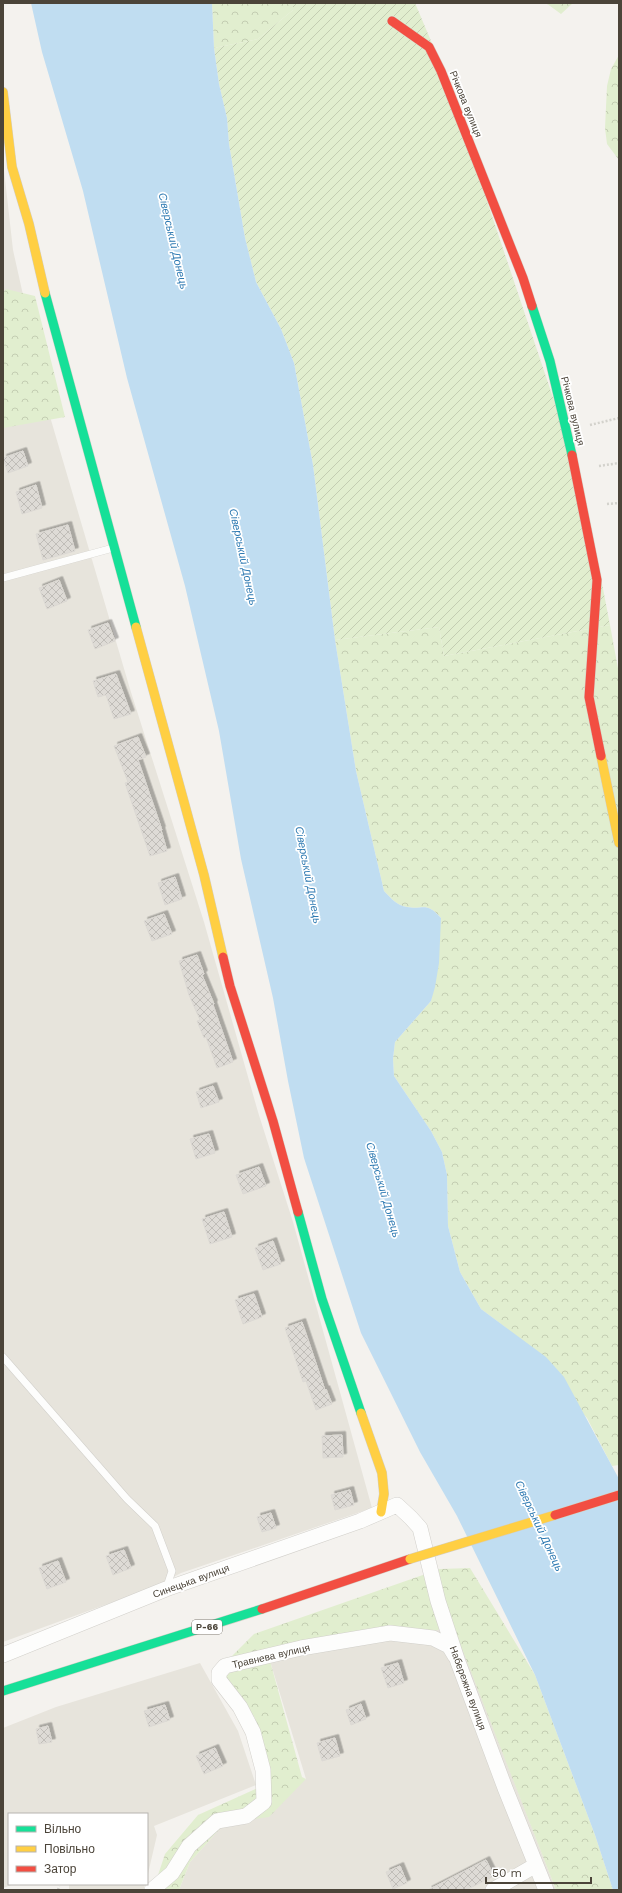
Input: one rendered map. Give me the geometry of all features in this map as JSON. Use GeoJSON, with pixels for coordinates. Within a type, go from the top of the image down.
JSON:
{"type":"FeatureCollection","features":[{"type":"Feature","properties":{"kind":"street","name":"Річкова вулиця"},"geometry":{"type":"LineString","coordinates":[[392,21],[429,47],[441,71],[523,278],[550,361],[569,438],[596,580],[589,697],[619,843]]}},
{"type":"Feature","properties":{"kind":"street"},"geometry":{"type":"LineString","coordinates":[[3,92],[12,167],[29,224],[39,272],[116,548],[204,875],[230,986],[273,1121],[322,1299],[382,1473],[384,1494],[381,1512]]}},
{"type":"Feature","properties":{"kind":"street","name":"Р-66"},"geometry":{"type":"LineString","coordinates":[[3,1691],[219,1624],[410,1559],[619,1495]]}},
{"type":"Feature","properties":{"kind":"street","name":"Набережна вулиця"},"geometry":{"type":"LineString","coordinates":[[381,1512],[397,1505],[420,1528],[438,1600],[458,1662],[505,1788],[546,1890]]}},
{"type":"Feature","properties":{"kind":"street","name":"Синецька вулиця"},"geometry":{"type":"LineString","coordinates":[[3,1655],[166,1589],[360,1521],[381,1512]]}},
{"type":"Feature","properties":{"kind":"street","name":"Травнева вулиця"},"geometry":{"type":"LineString","coordinates":[[152,1890],[172,1873],[189,1846],[217,1821],[246,1816],[264,1802],[263,1770],[253,1732],[240,1707],[219,1680],[218,1673],[225,1666],[301,1648],[390,1633],[433,1638],[449,1646],[458,1662]]}},
{"type":"Feature","properties":{"kind":"street"},"geometry":{"type":"LineString","coordinates":[[493,1890],[536,1865]]}},
{"type":"Feature","properties":{"kind":"lane"},"geometry":{"type":"LineString","coordinates":[[3,578],[116,548]]}},
{"type":"Feature","properties":{"kind":"lane"},"geometry":{"type":"LineString","coordinates":[[3,1357],[126,1499],[155,1526],[172,1571],[166,1589]]}},
{"type":"Feature","properties":{"kind":"path"},"geometry":{"type":"LineString","coordinates":[[590,424],[619,418]]}},
{"type":"Feature","properties":{"kind":"path"},"geometry":{"type":"LineString","coordinates":[[599,466],[619,463]]}},
{"type":"Feature","properties":{"kind":"path"},"geometry":{"type":"LineString","coordinates":[[607,504],[619,503]]}},
{"type":"Feature","properties":{"kind":"path"},"geometry":{"type":"LineString","coordinates":[[58,1890],[59,1886]]}},
{"type":"Feature","properties":{"kind":"shaded area"},"geometry":{"type":"Polygon","coordinates":[[[3,161],[13,250],[51,420],[130,689],[204,922],[258,1112],[293,1222],[372,1508],[181,1573],[154,1587],[3,1642],[3,161]]]}},
{"type":"Feature","properties":{"kind":"shaded area"},"geometry":{"type":"Polygon","coordinates":[[[453,1623],[556,1890],[179,1890],[190,1862],[225,1823],[306,1779],[270,1661],[453,1623]]]}},
{"type":"Feature","properties":{"kind":"shaded area"},"geometry":{"type":"Polygon","coordinates":[[[200,1663],[238,1731],[256,1785],[154,1826],[157,1835],[148,1874],[148,1813],[8,1813],[8,1885],[11,1885],[3,1888],[3,1728],[56,1707],[200,1663]]]}},
{"type":"Feature","properties":{"kind":"shaded area"},"geometry":{"type":"Polygon","coordinates":[[[69,1885],[145,1885],[144,1889],[142,1890],[69,1890],[69,1885]]]}},
{"type":"Feature","properties":{"kind":"green space"},"geometry":{"type":"Polygon","coordinates":[[[212,3],[293,3],[293,10],[258,39],[214,48],[212,3]]]}},
{"type":"Feature","properties":{"kind":"green space"},"geometry":{"type":"Polygon","coordinates":[[[293,3],[415,3],[442,67],[584,490],[610,625],[444,656],[439,627],[335,640],[313,465],[294,363],[281,329],[256,282],[245,238],[229,144],[227,118],[219,84],[214,48],[258,39],[293,10],[293,3]]]}},
{"type":"Feature","properties":{"kind":"green space"},"geometry":{"type":"Polygon","coordinates":[[[546,3],[573,3],[561,14],[546,3]]]}},
{"type":"Feature","properties":{"kind":"green space"},"geometry":{"type":"Polygon","coordinates":[[[619,55],[619,160],[607,144],[605,128],[607,86],[611,69],[619,55]]]}},
{"type":"Feature","properties":{"kind":"green space"},"geometry":{"type":"Polygon","coordinates":[[[6,289],[35,296],[65,417],[3,428],[3,293],[6,289]]]}},
{"type":"Feature","properties":{"kind":"green space"},"geometry":{"type":"Polygon","coordinates":[[[610,625],[619,674],[619,1465],[612,1466],[587,1418],[505,1327],[481,1309],[460,1272],[448,1226],[447,1175],[442,1152],[431,1131],[394,1076],[393,1059],[395,1042],[431,1001],[441,918],[432,910],[425,907],[413,908],[400,905],[384,891],[356,771],[335,640],[439,627],[444,656],[610,625]]]}},
{"type":"Feature","properties":{"kind":"green space"},"geometry":{"type":"Polygon","coordinates":[[[470,1568],[535,1675],[595,1835],[613,1890],[556,1890],[452,1623],[429,1634],[270,1661],[302,1777],[306,1779],[269,1817],[225,1823],[190,1862],[179,1890],[153,1890],[165,1854],[198,1815],[269,1783],[255,1718],[219,1669],[254,1634],[440,1569],[470,1568]]]}},
{"type":"Feature","properties":{"kind":"water","name":"Сіверський Донець"},"geometry":{"type":"Polygon","coordinates":[[[31,3],[212,3],[214,48],[219,84],[227,118],[229,144],[245,238],[256,282],[281,329],[294,363],[313,465],[335,640],[356,771],[384,891],[400,905],[413,908],[425,907],[432,910],[441,918],[439,963],[431,1001],[395,1042],[393,1059],[394,1076],[431,1131],[442,1152],[447,1175],[448,1226],[460,1272],[481,1309],[546,1357],[564,1377],[619,1479],[619,1890],[613,1890],[595,1835],[535,1675],[457,1516],[420,1452],[361,1333],[304,1158],[273,998],[241,859],[219,731],[185,586],[127,378],[83,191],[42,52],[31,3]]]}},
{"type":"Feature","properties":{"kind":"building"},"geometry":{"type":"Polygon","coordinates":[[[23,451],[28,466],[8,473],[3,458],[23,451]]]}},
{"type":"Feature","properties":{"kind":"building"},"geometry":{"type":"Polygon","coordinates":[[[36,485],[42,508],[22,514],[16,492],[36,485]]]}},
{"type":"Feature","properties":{"kind":"building"},"geometry":{"type":"Polygon","coordinates":[[[68,525],[75,551],[43,560],[36,534],[68,525]]]}},
{"type":"Feature","properties":{"kind":"building"},"geometry":{"type":"Polygon","coordinates":[[[59,580],[67,601],[47,609],[39,588],[59,580]]]}},
{"type":"Feature","properties":{"kind":"building"},"geometry":{"type":"Polygon","coordinates":[[[108,623],[115,641],[95,649],[88,630],[108,623]]]}},
{"type":"Feature","properties":{"kind":"building"},"geometry":{"type":"Polygon","coordinates":[[[116,674],[131,714],[114,719],[106,695],[98,697],[93,681],[116,674]]]}},
{"type":"Feature","properties":{"kind":"building"},"geometry":{"type":"Polygon","coordinates":[[[138,737],[146,757],[138,760],[162,830],[167,851],[150,856],[125,783],[128,782],[114,746],[138,737]]]}},
{"type":"Feature","properties":{"kind":"building"},"geometry":{"type":"Polygon","coordinates":[[[175,877],[182,899],[165,905],[158,883],[175,877]]]}},
{"type":"Feature","properties":{"kind":"building"},"geometry":{"type":"Polygon","coordinates":[[[164,914],[172,934],[152,941],[144,921],[164,914]]]}},
{"type":"Feature","properties":{"kind":"building"},"geometry":{"type":"Polygon","coordinates":[[[197,955],[204,974],[202,975],[214,1004],[213,1005],[233,1062],[217,1068],[206,1037],[204,1038],[197,1021],[200,1020],[189,995],[179,961],[197,955]]]}},
{"type":"Feature","properties":{"kind":"building"},"geometry":{"type":"Polygon","coordinates":[[[213,1086],[219,1102],[201,1108],[196,1092],[213,1086]]]}},
{"type":"Feature","properties":{"kind":"building"},"geometry":{"type":"Polygon","coordinates":[[[209,1134],[215,1153],[196,1159],[190,1139],[209,1134]]]}},
{"type":"Feature","properties":{"kind":"building"},"geometry":{"type":"Polygon","coordinates":[[[259,1167],[266,1186],[243,1194],[236,1175],[259,1167]]]}},
{"type":"Feature","properties":{"kind":"building"},"geometry":{"type":"Polygon","coordinates":[[[224,1212],[232,1237],[210,1244],[202,1219],[224,1212]]]}},
{"type":"Feature","properties":{"kind":"building"},"geometry":{"type":"Polygon","coordinates":[[[273,1241],[281,1264],[263,1270],[255,1248],[273,1241]]]}},
{"type":"Feature","properties":{"kind":"building"},"geometry":{"type":"Polygon","coordinates":[[[254,1294],[262,1317],[243,1324],[235,1300],[254,1294]]]}},
{"type":"Feature","properties":{"kind":"building"},"geometry":{"type":"Polygon","coordinates":[[[302,1322],[325,1390],[326,1389],[332,1404],[316,1410],[306,1381],[303,1382],[285,1328],[302,1322]]]}},
{"type":"Feature","properties":{"kind":"building"},"geometry":{"type":"Polygon","coordinates":[[[342,1435],[343,1457],[323,1458],[322,1436],[342,1435]]]}},
{"type":"Feature","properties":{"kind":"building"},"geometry":{"type":"Polygon","coordinates":[[[350,1490],[354,1505],[335,1510],[331,1495],[350,1490]]]}},
{"type":"Feature","properties":{"kind":"building"},"geometry":{"type":"Polygon","coordinates":[[[271,1513],[276,1528],[262,1532],[257,1517],[271,1513]]]}},
{"type":"Feature","properties":{"kind":"building"},"geometry":{"type":"Polygon","coordinates":[[[124,1550],[131,1568],[113,1575],[106,1556],[124,1550]]]}},
{"type":"Feature","properties":{"kind":"building"},"geometry":{"type":"Polygon","coordinates":[[[58,1561],[66,1582],[47,1589],[39,1568],[58,1561]]]}},
{"type":"Feature","properties":{"kind":"building"},"geometry":{"type":"Polygon","coordinates":[[[398,1663],[404,1683],[388,1688],[381,1668],[398,1663]]]}},
{"type":"Feature","properties":{"kind":"building"},"geometry":{"type":"Polygon","coordinates":[[[361,1704],[366,1719],[351,1725],[346,1710],[361,1704]]]}},
{"type":"Feature","properties":{"kind":"building"},"geometry":{"type":"Polygon","coordinates":[[[165,1705],[170,1720],[149,1727],[144,1711],[165,1705]]]}},
{"type":"Feature","properties":{"kind":"building"},"geometry":{"type":"Polygon","coordinates":[[[48,1726],[52,1742],[39,1744],[36,1729],[48,1726]]]}},
{"type":"Feature","properties":{"kind":"building"},"geometry":{"type":"Polygon","coordinates":[[[335,1738],[340,1756],[322,1761],[317,1743],[335,1738]]]}},
{"type":"Feature","properties":{"kind":"building"},"geometry":{"type":"Polygon","coordinates":[[[215,1748],[223,1766],[204,1774],[196,1756],[215,1748]]]}},
{"type":"Feature","properties":{"kind":"building"},"geometry":{"type":"Polygon","coordinates":[[[486,1860],[494,1876],[466,1890],[428,1890],[486,1860]]]}},
{"type":"Feature","properties":{"kind":"building"},"geometry":{"type":"Polygon","coordinates":[[[400,1866],[407,1883],[393,1889],[386,1872],[400,1866]]]}},
{"type":"Feature","properties":{"kind":"traffic: fast"},"geometry":{"type":"LineString","coordinates":[[45,293],[136,627]]}},
{"type":"Feature","properties":{"kind":"traffic: fast"},"geometry":{"type":"LineString","coordinates":[[532,306],[550,361],[572,455]]}},
{"type":"Feature","properties":{"kind":"traffic: fast"},"geometry":{"type":"LineString","coordinates":[[298,1212],[322,1299],[361,1413]]}},
{"type":"Feature","properties":{"kind":"traffic: fast"},"geometry":{"type":"LineString","coordinates":[[3,1691],[262,1609]]}},
{"type":"Feature","properties":{"kind":"traffic: slow"},"geometry":{"type":"LineString","coordinates":[[3,92],[12,167],[29,224],[45,293]]}},
{"type":"Feature","properties":{"kind":"traffic: slow"},"geometry":{"type":"LineString","coordinates":[[136,627],[204,875],[223,957]]}},
{"type":"Feature","properties":{"kind":"traffic: slow"},"geometry":{"type":"LineString","coordinates":[[601,756],[619,843]]}},
{"type":"Feature","properties":{"kind":"traffic: slow"},"geometry":{"type":"LineString","coordinates":[[361,1413],[382,1473],[384,1494],[381,1512]]}},
{"type":"Feature","properties":{"kind":"traffic: slow"},"geometry":{"type":"LineString","coordinates":[[410,1559],[555,1515]]}},
{"type":"Feature","properties":{"kind":"traffic: jam"},"geometry":{"type":"LineString","coordinates":[[392,21],[429,47],[441,71],[523,278],[532,306]]}},
{"type":"Feature","properties":{"kind":"traffic: jam"},"geometry":{"type":"LineString","coordinates":[[572,455],[597,580],[589,697],[601,756]]}},
{"type":"Feature","properties":{"kind":"traffic: jam"},"geometry":{"type":"LineString","coordinates":[[223,957],[230,986],[273,1121],[298,1212]]}},
{"type":"Feature","properties":{"kind":"traffic: jam"},"geometry":{"type":"LineString","coordinates":[[555,1515],[619,1495]]}},
{"type":"Feature","properties":{"kind":"traffic: jam"},"geometry":{"type":"LineString","coordinates":[[262,1609],[410,1559]]}}]}
